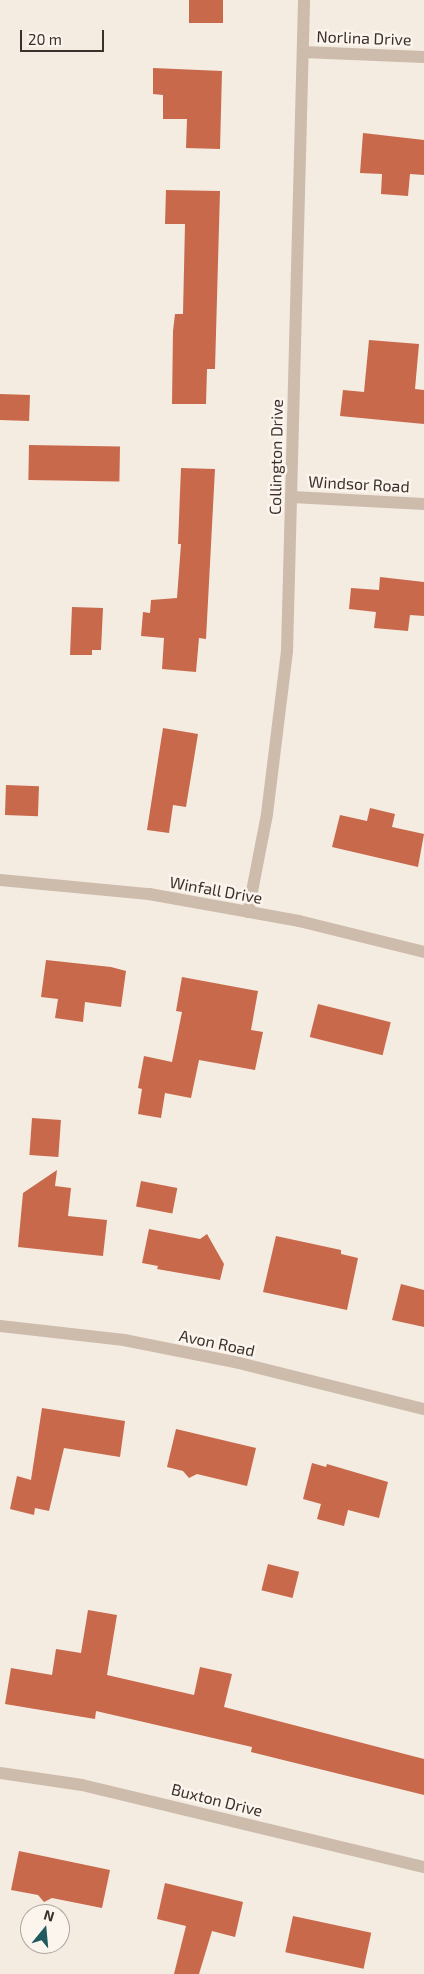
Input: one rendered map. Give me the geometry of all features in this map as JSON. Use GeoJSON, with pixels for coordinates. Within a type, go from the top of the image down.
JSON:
{"type":"FeatureCollection","features":[{"type":"Feature","properties":{"kind":"street","name":"Collington Drive"},"geometry":{"type":"LineString","coordinates":[[248,912],[267,814],[288,651],[295,270],[304,0]]}},
{"type":"Feature","properties":{"kind":"street","name":"Norlina Drive"},"geometry":{"type":"LineString","coordinates":[[303,52],[424,57]]}},
{"type":"Feature","properties":{"kind":"street","name":"Windsor Road"},"geometry":{"type":"LineString","coordinates":[[292,497],[424,504]]}},
{"type":"Feature","properties":{"kind":"street","name":"Winfall Drive"},"geometry":{"type":"LineString","coordinates":[[0,880],[149,894],[248,912],[424,952]]}},
{"type":"Feature","properties":{"kind":"street","name":"Avon Road"},"geometry":{"type":"LineString","coordinates":[[0,1326],[124,1340],[239,1363],[424,1409]]}},
{"type":"Feature","properties":{"kind":"street","name":"Buxton Drive"},"geometry":{"type":"LineString","coordinates":[[0,1773],[82,1785],[424,1867]]}},
{"type":"Feature","properties":{"kind":"building"},"geometry":{"type":"Polygon","coordinates":[[[189,0],[223,0],[223,23],[189,23],[189,0]]]}},
{"type":"Feature","properties":{"kind":"building"},"geometry":{"type":"Polygon","coordinates":[[[153,68],[222,71],[220,149],[186,148],[187,119],[163,119],[163,95],[153,94],[153,68]]]}},
{"type":"Feature","properties":{"kind":"building"},"geometry":{"type":"Polygon","coordinates":[[[363,133],[424,140],[424,175],[410,174],[408,196],[381,194],[382,174],[360,173],[363,133]]]}},
{"type":"Feature","properties":{"kind":"building"},"geometry":{"type":"Polygon","coordinates":[[[166,190],[220,191],[215,369],[207,369],[206,404],[172,404],[175,314],[183,314],[185,224],[165,224],[166,190]]]}},
{"type":"Feature","properties":{"kind":"building"},"geometry":{"type":"Polygon","coordinates":[[[369,340],[419,344],[415,389],[424,390],[424,424],[340,416],[343,390],[364,392],[369,340]]]}},
{"type":"Feature","properties":{"kind":"building"},"geometry":{"type":"Polygon","coordinates":[[[0,394],[30,395],[29,421],[0,420],[0,394]]]}},
{"type":"Feature","properties":{"kind":"building"},"geometry":{"type":"Polygon","coordinates":[[[29,445],[120,447],[119,482],[28,480],[29,445]]]}},
{"type":"Feature","properties":{"kind":"building"},"geometry":{"type":"Polygon","coordinates":[[[181,468],[215,469],[206,639],[199,638],[196,672],[162,669],[164,638],[141,636],[143,612],[150,613],[151,600],[177,598],[181,544],[178,544],[181,468]]]}},
{"type":"Feature","properties":{"kind":"building"},"geometry":{"type":"Polygon","coordinates":[[[380,577],[424,582],[424,616],[410,615],[408,631],[374,628],[376,612],[349,609],[351,588],[379,590],[380,577]]]}},
{"type":"Feature","properties":{"kind":"building"},"geometry":{"type":"Polygon","coordinates":[[[72,607],[103,608],[101,650],[92,650],[92,655],[70,655],[72,607]]]}},
{"type":"Feature","properties":{"kind":"building"},"geometry":{"type":"Polygon","coordinates":[[[163,728],[198,734],[186,807],[173,805],[169,833],[147,830],[163,728]]]}},
{"type":"Feature","properties":{"kind":"building"},"geometry":{"type":"Polygon","coordinates":[[[6,785],[39,786],[38,816],[5,815],[6,785]]]}},
{"type":"Feature","properties":{"kind":"building"},"geometry":{"type":"Polygon","coordinates":[[[370,808],[395,814],[392,827],[424,834],[418,867],[332,847],[340,815],[367,821],[370,808]]]}},
{"type":"Feature","properties":{"kind":"building"},"geometry":{"type":"Polygon","coordinates":[[[46,960],[111,967],[126,971],[121,1007],[85,1002],[83,1022],[55,1018],[58,999],[41,997],[46,960]]]}},
{"type":"Feature","properties":{"kind":"building"},"geometry":{"type":"Polygon","coordinates":[[[182,977],[258,991],[251,1030],[263,1032],[255,1070],[199,1060],[191,1098],[165,1093],[161,1118],[138,1114],[142,1089],[138,1088],[144,1056],[172,1062],[182,1012],[176,1011],[182,977]]]}},
{"type":"Feature","properties":{"kind":"building"},"geometry":{"type":"Polygon","coordinates":[[[318,1004],[391,1022],[383,1055],[310,1037],[318,1004]]]}},
{"type":"Feature","properties":{"kind":"building"},"geometry":{"type":"Polygon","coordinates":[[[32,1118],[61,1120],[58,1157],[29,1155],[32,1118]]]}},
{"type":"Feature","properties":{"kind":"building"},"geometry":{"type":"Polygon","coordinates":[[[57,1170],[55,1186],[71,1188],[68,1216],[107,1220],[103,1256],[18,1247],[23,1193],[57,1170]]]}},
{"type":"Feature","properties":{"kind":"building"},"geometry":{"type":"Polygon","coordinates":[[[141,1181],[177,1188],[172,1214],[136,1207],[141,1181]]]}},
{"type":"Feature","properties":{"kind":"building"},"geometry":{"type":"Polygon","coordinates":[[[149,1229],[200,1239],[207,1234],[224,1264],[220,1280],[157,1269],[158,1266],[142,1263],[149,1229]]]}},
{"type":"Feature","properties":{"kind":"building"},"geometry":{"type":"Polygon","coordinates":[[[276,1236],[341,1250],[341,1254],[358,1258],[347,1310],[263,1292],[276,1236]]]}},
{"type":"Feature","properties":{"kind":"building"},"geometry":{"type":"Polygon","coordinates":[[[401,1284],[424,1290],[424,1327],[392,1320],[401,1284]]]}},
{"type":"Feature","properties":{"kind":"building"},"geometry":{"type":"Polygon","coordinates":[[[42,1408],[125,1421],[120,1457],[64,1448],[49,1511],[35,1508],[34,1515],[10,1509],[17,1476],[31,1480],[42,1408]]]}},
{"type":"Feature","properties":{"kind":"building"},"geometry":{"type":"Polygon","coordinates":[[[176,1429],[256,1448],[247,1486],[197,1474],[189,1478],[183,1471],[167,1467],[176,1429]]]}},
{"type":"Feature","properties":{"kind":"building"},"geometry":{"type":"Polygon","coordinates":[[[312,1463],[326,1467],[327,1464],[388,1482],[379,1518],[348,1510],[344,1526],[317,1519],[321,1504],[303,1499],[312,1463]]]}},
{"type":"Feature","properties":{"kind":"building"},"geometry":{"type":"Polygon","coordinates":[[[268,1564],[299,1572],[293,1598],[261,1590],[268,1564]]]}},
{"type":"Feature","properties":{"kind":"building"},"geometry":{"type":"Polygon","coordinates":[[[88,1610],[117,1615],[107,1675],[194,1695],[200,1667],[232,1674],[224,1707],[424,1759],[424,1795],[251,1752],[252,1747],[96,1711],[95,1719],[5,1704],[11,1668],[52,1675],[56,1649],[81,1653],[88,1610]]]}},
{"type":"Feature","properties":{"kind":"building"},"geometry":{"type":"Polygon","coordinates":[[[19,1851],[110,1870],[102,1908],[52,1898],[44,1902],[38,1895],[11,1890],[19,1851]]]}},
{"type":"Feature","properties":{"kind":"building"},"geometry":{"type":"Polygon","coordinates":[[[165,1883],[243,1902],[235,1937],[212,1931],[199,1974],[174,1974],[186,1926],[157,1919],[165,1883]]]}},
{"type":"Feature","properties":{"kind":"building"},"geometry":{"type":"Polygon","coordinates":[[[293,1916],[371,1933],[364,1969],[285,1952],[293,1916]]]}}]}
